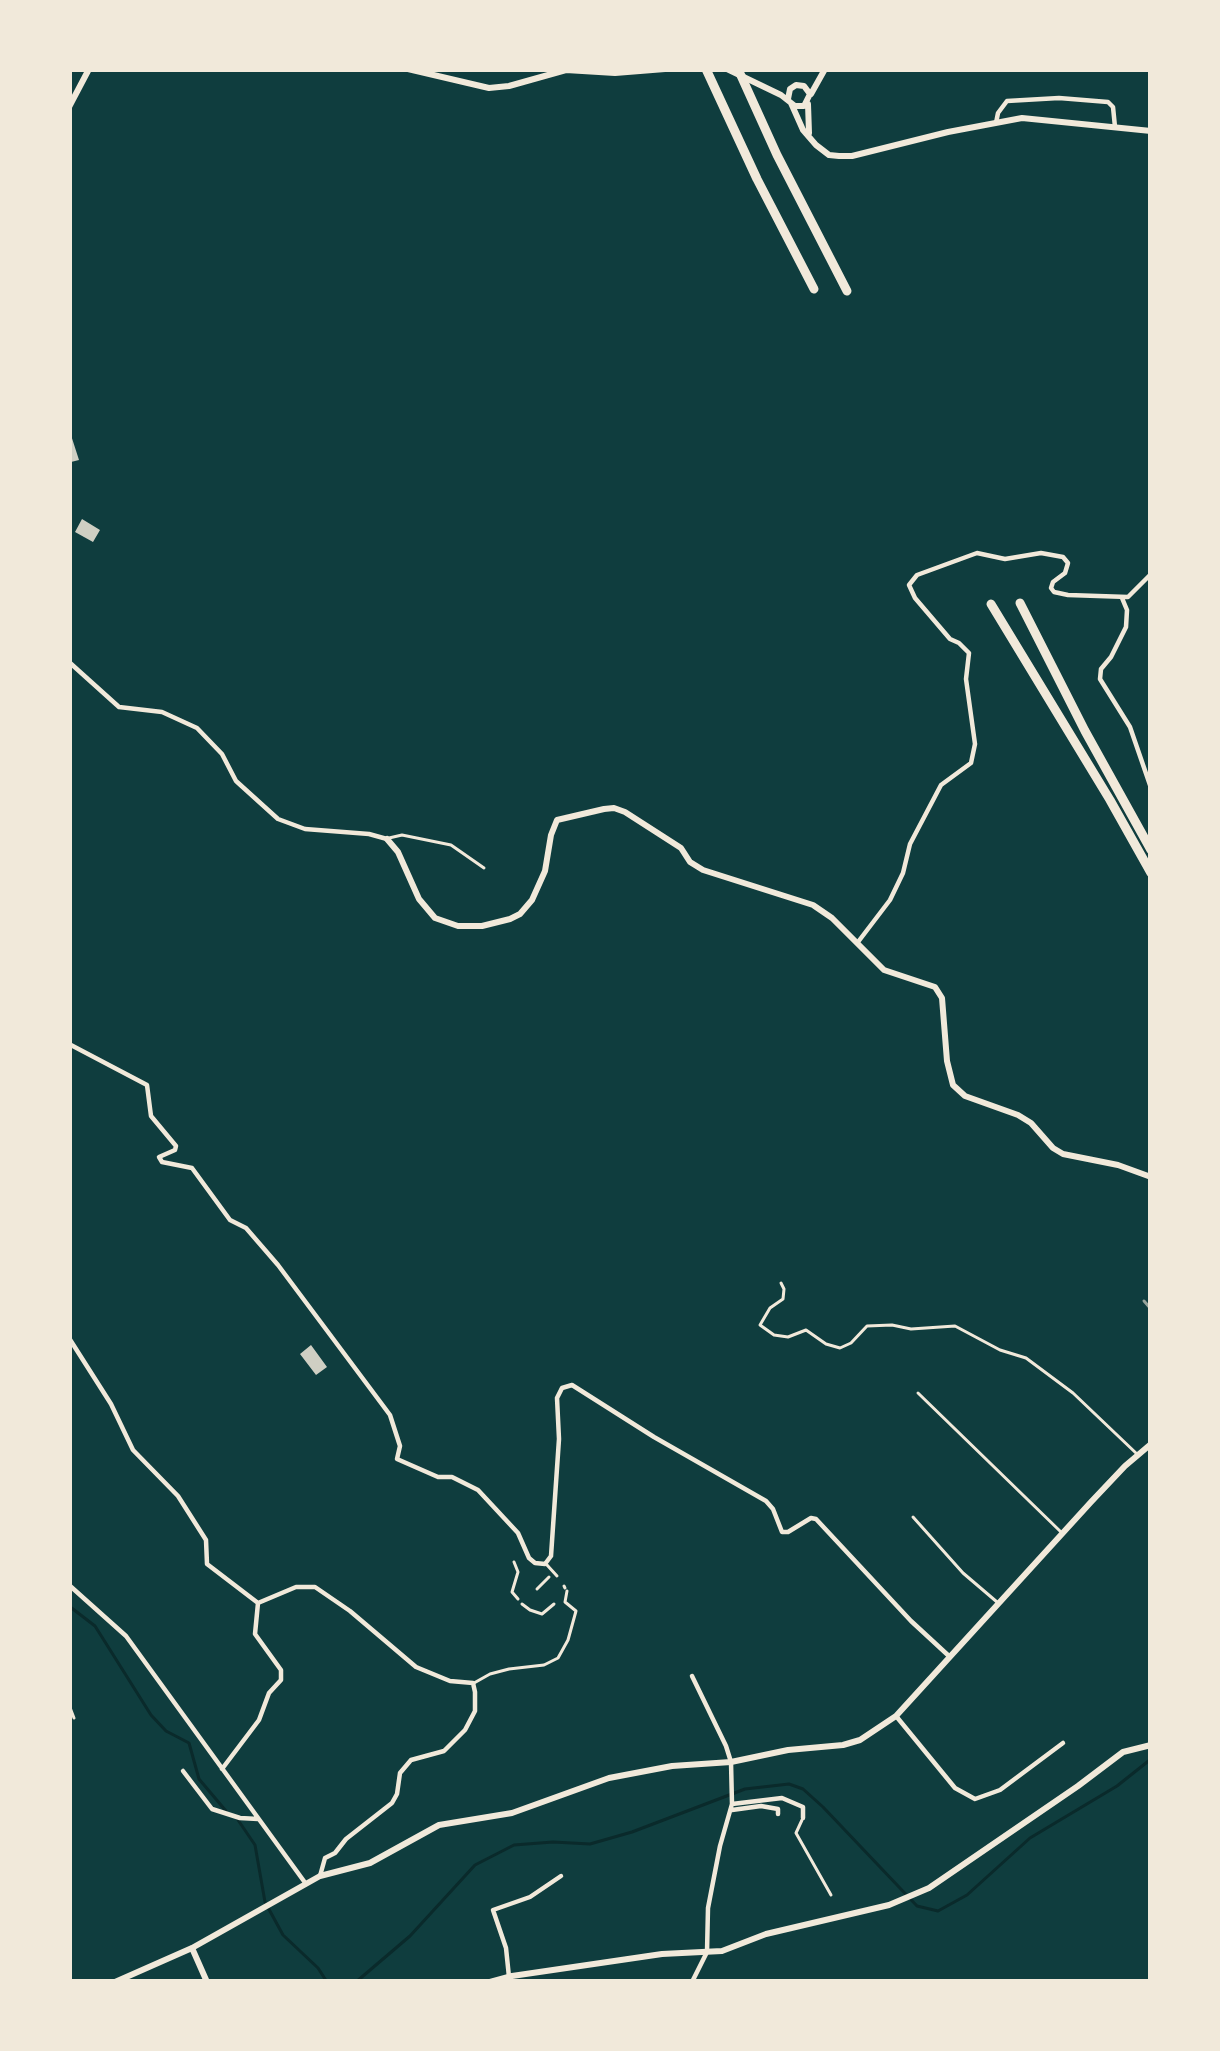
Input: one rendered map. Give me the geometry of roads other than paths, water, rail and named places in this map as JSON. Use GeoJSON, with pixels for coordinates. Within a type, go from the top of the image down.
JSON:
{"type":"FeatureCollection","features":[{"type":"Feature","properties":{"kind":"highway"},"geometry":{"type":"LineString","coordinates":[[706,69],[814,289]]}},
{"type":"Feature","properties":{"kind":"highway"},"geometry":{"type":"LineString","coordinates":[[738,69],[847,291]]}},
{"type":"Feature","properties":{"kind":"highway"},"geometry":{"type":"LineString","coordinates":[[1020,603],[1151,850]]}},
{"type":"Feature","properties":{"kind":"highway"},"geometry":{"type":"LineString","coordinates":[[991,604],[1151,873]]}},
{"type":"Feature","properties":{"kind":"street"},"geometry":{"type":"LineString","coordinates":[[69,106],[89,69]]}},
{"type":"Feature","properties":{"kind":"street"},"geometry":{"type":"LineString","coordinates":[[408,69],[489,88],[566,70],[665,69]]}},
{"type":"Feature","properties":{"kind":"street"},"geometry":{"type":"LineString","coordinates":[[727,69],[800,107],[809,100],[825,69]]}},
{"type":"Feature","properties":{"kind":"street"},"geometry":{"type":"LineString","coordinates":[[770,90],[801,85],[825,69]]}},
{"type":"Feature","properties":{"kind":"street"},"geometry":{"type":"LineString","coordinates":[[801,85],[809,91],[809,136]]}},
{"type":"Feature","properties":{"kind":"street"},"geometry":{"type":"LineString","coordinates":[[790,89],[790,101],[803,130],[830,155],[852,156],[1022,118],[1151,131]]}},
{"type":"Feature","properties":{"kind":"street"},"geometry":{"type":"LineString","coordinates":[[996,123],[1007,101],[1059,98],[1108,102],[1115,128]]}},
{"type":"Feature","properties":{"kind":"street"},"geometry":{"type":"LineString","coordinates":[[69,497],[69,509]]}},
{"type":"Feature","properties":{"kind":"street"},"geometry":{"type":"LineString","coordinates":[[858,942],[890,900],[910,844],[940,785],[971,763],[975,744],[966,680],[969,653],[950,639],[909,585],[917,575],[977,554],[1015,560],[1041,553],[1063,557],[1068,563],[1065,573],[1053,582],[1054,592],[1122,598],[1138,590],[1151,574]]}},
{"type":"Feature","properties":{"kind":"street"},"geometry":{"type":"LineString","coordinates":[[1122,598],[1127,621],[1101,670],[1102,682],[1130,727],[1151,788]]}},
{"type":"Feature","properties":{"kind":"street"},"geometry":{"type":"LineString","coordinates":[[69,662],[118,707],[162,712],[196,728],[221,754],[236,781],[278,819],[305,829],[387,839],[402,835],[452,845],[484,868]]}},
{"type":"Feature","properties":{"kind":"street"},"geometry":{"type":"LineString","coordinates":[[387,839],[419,899],[435,918],[467,928],[520,914],[532,900],[557,820],[614,808],[681,848],[703,870],[813,905],[832,917],[884,970],[935,987],[942,998],[947,1061],[956,1090],[1018,1115],[1064,1154],[1151,1178]]}},
{"type":"Feature","properties":{"kind":"street"},"geometry":{"type":"LineString","coordinates":[[69,1044],[146,1085],[151,1116],[176,1146],[159,1157],[162,1162],[192,1168],[230,1220],[246,1228],[278,1265],[390,1415],[400,1446],[397,1459],[478,1490],[518,1533],[531,1561],[545,1564],[556,1574]]}},
{"type":"Feature","properties":{"kind":"street"},"geometry":{"type":"LineString","coordinates":[[781,1283],[783,1299],[770,1307],[760,1324],[774,1335],[788,1337],[806,1330],[840,1348],[867,1326],[955,1326],[1022,1357],[1053,1378],[1138,1455]]}},
{"type":"Feature","properties":{"kind":"street"},"geometry":{"type":"LineString","coordinates":[[69,1338],[111,1404],[133,1450],[178,1496],[206,1540],[207,1564],[258,1603]]}},
{"type":"Feature","properties":{"kind":"street"},"geometry":{"type":"LineString","coordinates":[[545,1564],[551,1556],[554,1517],[557,1397],[562,1388],[572,1385],[766,1501],[782,1532],[816,1519],[950,1657]]}},
{"type":"Feature","properties":{"kind":"street"},"geometry":{"type":"LineString","coordinates":[[918,1393],[1063,1533]]}},
{"type":"Feature","properties":{"kind":"street"},"geometry":{"type":"LineString","coordinates":[[115,1982],[192,1948],[320,1876],[370,1863],[447,1823],[512,1813],[609,1778],[860,1740],[896,1716],[1151,1444]]}},
{"type":"Feature","properties":{"kind":"street"},"geometry":{"type":"LineString","coordinates":[[913,1517],[963,1574],[998,1604]]}},
{"type":"Feature","properties":{"kind":"street"},"geometry":{"type":"LineString","coordinates":[[69,1586],[126,1636],[306,1884]]}},
{"type":"Feature","properties":{"kind":"street"},"geometry":{"type":"LineString","coordinates":[[258,1603],[296,1587],[315,1587],[416,1667],[450,1681],[472,1683],[509,1669],[544,1666],[561,1654],[576,1611],[565,1601],[565,1588]]}},
{"type":"Feature","properties":{"kind":"street"},"geometry":{"type":"LineString","coordinates":[[222,1769],[259,1720],[282,1675],[255,1634],[258,1603]]}},
{"type":"Feature","properties":{"kind":"street"},"geometry":{"type":"LineString","coordinates":[[692,1676],[731,1762],[732,1807],[711,1890],[707,1952],[692,1982]]}},
{"type":"Feature","properties":{"kind":"street"},"geometry":{"type":"LineString","coordinates":[[320,1876],[326,1858],[392,1803],[398,1776],[411,1760],[444,1751],[465,1730],[476,1706],[472,1683]]}},
{"type":"Feature","properties":{"kind":"street"},"geometry":{"type":"LineString","coordinates":[[896,1716],[955,1788],[975,1799],[1000,1790],[1063,1743]]}},
{"type":"Feature","properties":{"kind":"street"},"geometry":{"type":"LineString","coordinates":[[490,1982],[662,1954],[722,1951],[766,1934],[898,1902],[918,1894],[1123,1752],[1151,1745]]}},
{"type":"Feature","properties":{"kind":"street"},"geometry":{"type":"LineString","coordinates":[[183,1771],[212,1810],[258,1819]]}},
{"type":"Feature","properties":{"kind":"street"},"geometry":{"type":"LineString","coordinates":[[732,1807],[782,1798],[803,1807],[796,1833],[832,1895]]}},
{"type":"Feature","properties":{"kind":"street"},"geometry":{"type":"LineString","coordinates":[[732,1807],[761,1806],[778,1809],[778,1814]]}},
{"type":"Feature","properties":{"kind":"street"},"geometry":{"type":"LineString","coordinates":[[509,1977],[506,1948],[493,1910],[530,1897],[561,1876]]}},
{"type":"Feature","properties":{"kind":"street"},"geometry":{"type":"LineString","coordinates":[[192,1948],[207,1982]]}},
{"type":"Feature","properties":{"kind":"waterway"},"geometry":{"type":"LineString","coordinates":[[69,1606],[95,1626],[151,1715],[166,1731],[189,1743],[199,1779],[226,1811]]}},
{"type":"Feature","properties":{"kind":"waterway"},"geometry":{"type":"LineString","coordinates":[[356,1982],[410,1936],[475,1865],[514,1845],[590,1844],[745,1789],[789,1784],[803,1789],[823,1807],[917,1906],[938,1911],[967,1895],[1030,1838],[1117,1786],[1151,1759]]}},
{"type":"Feature","properties":{"kind":"waterway"},"geometry":{"type":"LineString","coordinates":[[238,1820],[255,1845],[265,1902],[283,1935],[327,1982]]}},
{"type":"Feature","properties":{"kind":"railway"},"geometry":{"type":"LineString","coordinates":[[1144,1301],[1151,1309]]}}]}
